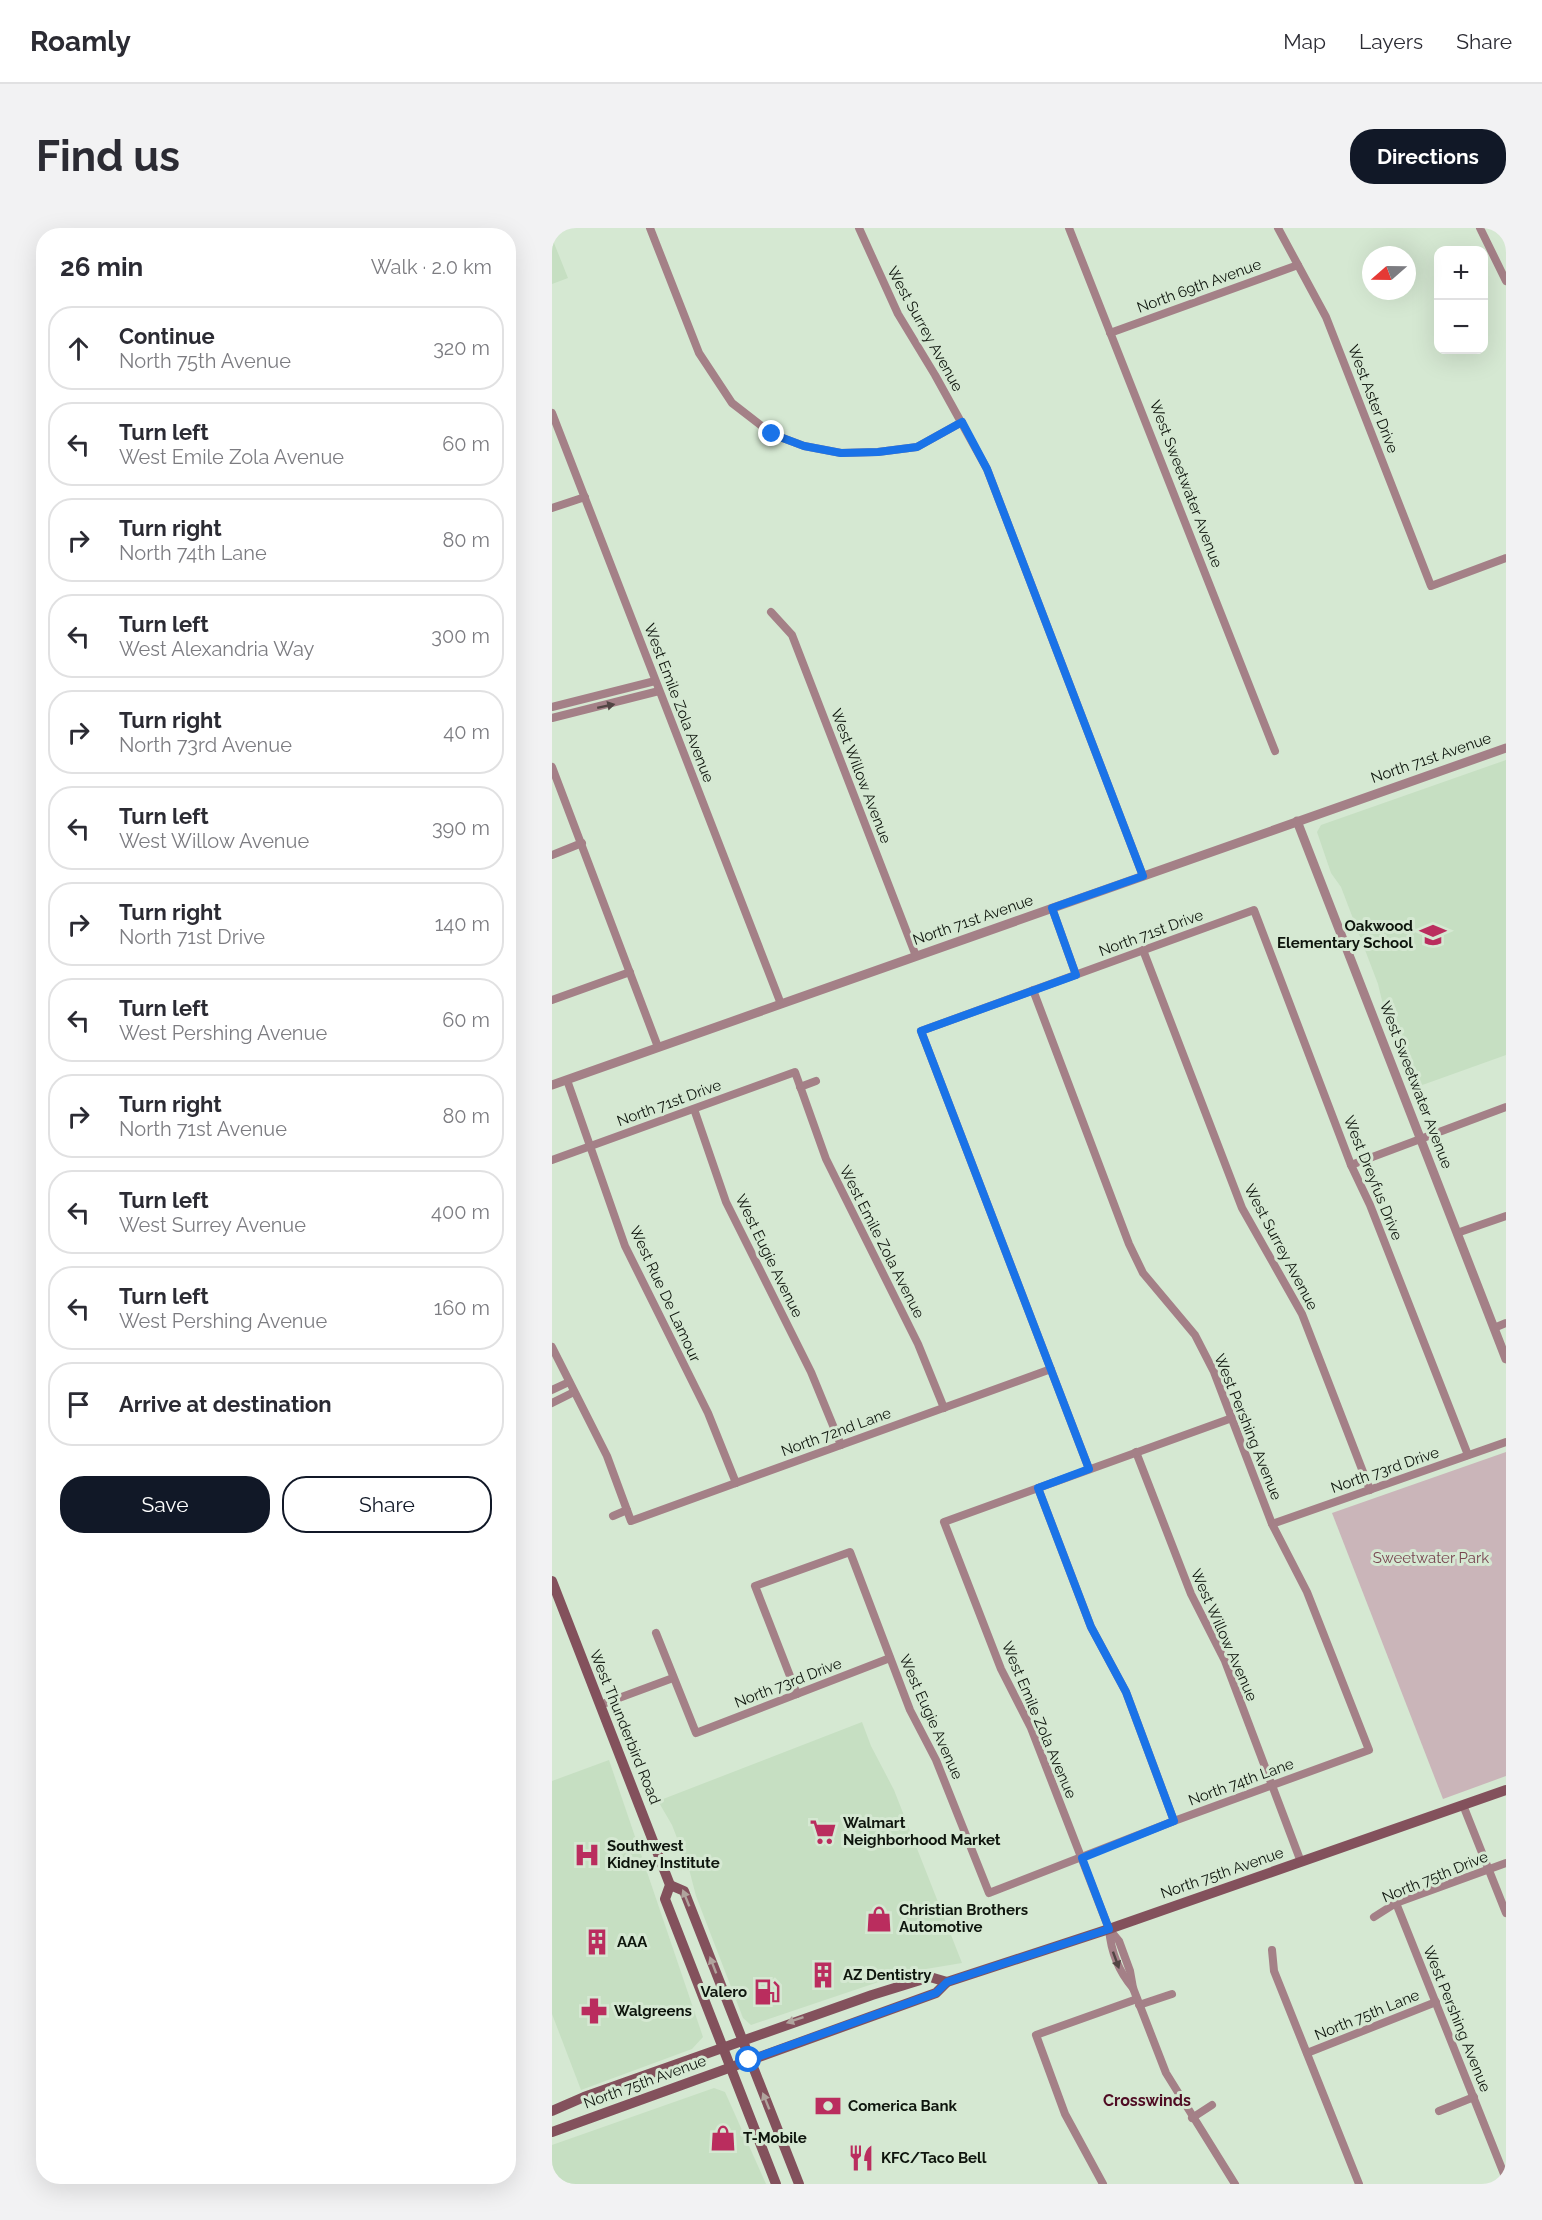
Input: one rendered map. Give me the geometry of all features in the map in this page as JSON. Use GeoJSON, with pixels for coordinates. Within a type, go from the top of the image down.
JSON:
{"type":"FeatureCollection","features":[{"type":"Feature","properties":{"kind":"main road","name":"West Thunderbird Road"},"geometry":{"type":"LineString","coordinates":[[552,1581],[556,1603],[600,1706],[670,1886],[665,1899],[776,2184]]}},
{"type":"Feature","properties":{"kind":"main road","name":"North 75th Avenue"},"geometry":{"type":"LineString","coordinates":[[552,2132],[936,1993],[947,1982],[1109,1929],[1506,1790]]}},
{"type":"Feature","properties":{"kind":"main road","name":"West Thunderbird Road"},"geometry":{"type":"LineString","coordinates":[[670,1886],[683,1889],[799,2184]]}},
{"type":"Feature","properties":{"kind":"main road","name":"North 75th Avenue"},"geometry":{"type":"LineString","coordinates":[[552,2111],[741,2039],[930,1977],[947,1982]]}},
{"type":"Feature","properties":{"kind":"street"},"geometry":{"type":"LineString","coordinates":[[650,228],[699,353],[732,403],[772,434],[804,446],[841,453],[878,452],[917,447],[962,422]]}},
{"type":"Feature","properties":{"kind":"street","name":"West Surrey Avenue"},"geometry":{"type":"LineString","coordinates":[[859,228],[898,314],[987,469],[1143,876]]}},
{"type":"Feature","properties":{"kind":"street","name":"West Sweetwater Avenue"},"geometry":{"type":"LineString","coordinates":[[1069,228],[1275,751]]}},
{"type":"Feature","properties":{"kind":"street","name":"West Aster Drive"},"geometry":{"type":"LineString","coordinates":[[1278,228],[1326,317],[1431,586],[1506,558]]}},
{"type":"Feature","properties":{"kind":"street"},"geometry":{"type":"LineString","coordinates":[[1480,228],[1506,281]]}},
{"type":"Feature","properties":{"kind":"street","name":"North 69th Avenue"},"geometry":{"type":"LineString","coordinates":[[1110,333],[1298,265]]}},
{"type":"Feature","properties":{"kind":"street","name":"West Emile Zola Avenue"},"geometry":{"type":"LineString","coordinates":[[552,413],[781,1004]]}},
{"type":"Feature","properties":{"kind":"street"},"geometry":{"type":"LineString","coordinates":[[552,508],[585,497]]}},
{"type":"Feature","properties":{"kind":"street","name":"West Willow Avenue"},"geometry":{"type":"LineString","coordinates":[[771,612],[792,635],[916,956]]}},
{"type":"Feature","properties":{"kind":"street"},"geometry":{"type":"LineString","coordinates":[[552,707],[655,681]]}},
{"type":"Feature","properties":{"kind":"street"},"geometry":{"type":"LineString","coordinates":[[552,718],[659,691]]}},
{"type":"Feature","properties":{"kind":"street","name":"North 71st Avenue"},"geometry":{"type":"LineString","coordinates":[[552,1085],[1506,748]]}},
{"type":"Feature","properties":{"kind":"street"},"geometry":{"type":"LineString","coordinates":[[552,767],[658,1047]]}},
{"type":"Feature","properties":{"kind":"street","name":"West Sweetwater Avenue"},"geometry":{"type":"LineString","coordinates":[[1297,821],[1506,1359]]}},
{"type":"Feature","properties":{"kind":"street"},"geometry":{"type":"LineString","coordinates":[[552,855],[582,843]]}},
{"type":"Feature","properties":{"kind":"street"},"geometry":{"type":"LineString","coordinates":[[1052,908],[1076,975]]}},
{"type":"Feature","properties":{"kind":"street","name":"North 71st Drive"},"geometry":{"type":"LineString","coordinates":[[1051,1369],[921,1031],[1254,910]]}},
{"type":"Feature","properties":{"kind":"street","name":"West Dreyfus Drive"},"geometry":{"type":"LineString","coordinates":[[1254,910],[1351,1166],[1370,1205],[1468,1455]]}},
{"type":"Feature","properties":{"kind":"street","name":"West Surrey Avenue"},"geometry":{"type":"LineString","coordinates":[[1143,950],[1242,1208],[1302,1314],[1370,1490]]}},
{"type":"Feature","properties":{"kind":"street"},"geometry":{"type":"LineString","coordinates":[[552,1000],[630,972]]}},
{"type":"Feature","properties":{"kind":"street","name":"West Pershing Avenue"},"geometry":{"type":"LineString","coordinates":[[1033,990],[1143,1273],[1195,1335],[1214,1372],[1272,1524],[1307,1592],[1369,1750]]}},
{"type":"Feature","properties":{"kind":"street","name":"West Emile Zola Avenue"},"geometry":{"type":"LineString","coordinates":[[795,1072],[825,1159],[918,1344],[944,1408]]}},
{"type":"Feature","properties":{"kind":"street","name":"North 71st Drive"},"geometry":{"type":"LineString","coordinates":[[552,1160],[795,1072]]}},
{"type":"Feature","properties":{"kind":"street","name":"West Rue De Lamour"},"geometry":{"type":"LineString","coordinates":[[567,1080],[625,1246],[712,1422],[736,1483]]}},
{"type":"Feature","properties":{"kind":"street"},"geometry":{"type":"LineString","coordinates":[[800,1087],[816,1082]]}},
{"type":"Feature","properties":{"kind":"street"},"geometry":{"type":"LineString","coordinates":[[1351,1166],[1506,1107]]}},
{"type":"Feature","properties":{"kind":"street","name":"West Eugie Avenue"},"geometry":{"type":"LineString","coordinates":[[694,1109],[735,1221],[811,1372],[841,1445]]}},
{"type":"Feature","properties":{"kind":"street"},"geometry":{"type":"LineString","coordinates":[[1457,1233],[1506,1216]]}},
{"type":"Feature","properties":{"kind":"street"},"geometry":{"type":"LineString","coordinates":[[1494,1328],[1506,1323]]}},
{"type":"Feature","properties":{"kind":"street"},"geometry":{"type":"LineString","coordinates":[[552,1347],[607,1456],[627,1510],[612,1516]]}},
{"type":"Feature","properties":{"kind":"street"},"geometry":{"type":"LineString","coordinates":[[1051,1369],[1089,1469]]}},
{"type":"Feature","properties":{"kind":"street","name":"North 72nd Lane"},"geometry":{"type":"LineString","coordinates":[[627,1510],[631,1521],[1051,1369]]}},
{"type":"Feature","properties":{"kind":"street"},"geometry":{"type":"LineString","coordinates":[[552,1390],[569,1382]]}},
{"type":"Feature","properties":{"kind":"street"},"geometry":{"type":"LineString","coordinates":[[552,1403],[574,1392]]}},
{"type":"Feature","properties":{"kind":"street"},"geometry":{"type":"LineString","coordinates":[[1174,1821],[1126,1692],[1091,1627],[1038,1488],[1232,1418]]}},
{"type":"Feature","properties":{"kind":"street","name":"North 73rd Drive"},"geometry":{"type":"LineString","coordinates":[[1272,1524],[1506,1442]]}},
{"type":"Feature","properties":{"kind":"street","name":"West Willow Avenue"},"geometry":{"type":"LineString","coordinates":[[1136,1452],[1191,1594],[1225,1661],[1301,1862]]}},
{"type":"Feature","properties":{"kind":"street","name":"West Emile Zola Avenue"},"geometry":{"type":"LineString","coordinates":[[1038,1488],[944,1522],[1001,1669],[1031,1728],[1109,1929],[1119,1941],[1130,1971],[1133,1988],[1166,2073],[1235,2184]]}},
{"type":"Feature","properties":{"kind":"street","name":"West Eugie Avenue"},"geometry":{"type":"LineString","coordinates":[[797,1694],[755,1586],[849,1552],[910,1710],[944,1778],[988,1893]]}},
{"type":"Feature","properties":{"kind":"street"},"geometry":{"type":"LineString","coordinates":[[600,1706],[673,1678],[656,1633]]}},
{"type":"Feature","properties":{"kind":"street","name":"North 73rd Drive"},"geometry":{"type":"LineString","coordinates":[[673,1678],[696,1733],[890,1658]]}},
{"type":"Feature","properties":{"kind":"street","name":"North 74th Lane"},"geometry":{"type":"LineString","coordinates":[[988,1893],[1174,1821],[1369,1750]]}},
{"type":"Feature","properties":{"kind":"street"},"geometry":{"type":"LineString","coordinates":[[1463,1805],[1506,1913]]}},
{"type":"Feature","properties":{"kind":"street","name":"North 75th Drive"},"geometry":{"type":"LineString","coordinates":[[1374,1917],[1396,1903],[1506,1863]]}},
{"type":"Feature","properties":{"kind":"street","name":"West Pershing Avenue"},"geometry":{"type":"LineString","coordinates":[[1396,1903],[1506,2179]]}},
{"type":"Feature","properties":{"kind":"street"},"geometry":{"type":"LineString","coordinates":[[1272,1950],[1274,1971],[1359,2184]]}},
{"type":"Feature","properties":{"kind":"street"},"geometry":{"type":"LineString","coordinates":[[1103,2184],[1065,2114],[1035,2035],[1138,2002],[1172,1994]]}},
{"type":"Feature","properties":{"kind":"street","name":"North 75th Lane"},"geometry":{"type":"LineString","coordinates":[[1307,2053],[1436,2002]]}},
{"type":"Feature","properties":{"kind":"street"},"geometry":{"type":"LineString","coordinates":[[1439,2111],[1474,2097]]}},
{"type":"Feature","properties":{"kind":"street"},"geometry":{"type":"LineString","coordinates":[[1192,2118],[1212,2105]]}},
{"type":"Feature","properties":{"kind":"shaded area"},"geometry":{"type":"Polygon","coordinates":[[[552,238],[568,278],[552,284],[552,238]]]}},
{"type":"Feature","properties":{"kind":"shaded area","name":"Oakwood Elementary School"},"geometry":{"type":"Polygon","coordinates":[[[1506,760],[1506,1055],[1414,1088],[1385,1013],[1378,984],[1341,887],[1331,873],[1317,832],[1321,825],[1506,760]]]}},
{"type":"Feature","properties":{"kind":"shaded area"},"geometry":{"type":"Polygon","coordinates":[[[862,1722],[871,1746],[894,1790],[962,1963],[908,1972],[751,2025],[743,2018],[696,1896],[689,1869],[672,1825],[658,1801],[862,1722]]]}},
{"type":"Feature","properties":{"kind":"shaded area"},"geometry":{"type":"Polygon","coordinates":[[[609,1760],[703,2037],[692,2049],[581,2090],[552,2014],[552,1781],[609,1760]]]}},
{"type":"Feature","properties":{"kind":"shaded area"},"geometry":{"type":"Polygon","coordinates":[[[714,2088],[725,2092],[766,2184],[552,2184],[552,2145],[714,2088]]]}},
{"type":"Feature","properties":{"kind":"green space","name":"Sweetwater Park"},"geometry":{"type":"Polygon","coordinates":[[[1506,1452],[1506,1776],[1443,1799],[1332,1513],[1506,1452]]]}},
{"type":"Feature","properties":{"kind":"place","name":"Oakwood Elementary School"},"geometry":{"type":"Point","coordinates":[1433,935]}},
{"type":"Feature","properties":{"kind":"place","name":"Walmart Neighborhood Market"},"geometry":{"type":"Point","coordinates":[823,1832]}},
{"type":"Feature","properties":{"kind":"place","name":"Southwest Kidney Institute"},"geometry":{"type":"Point","coordinates":[587,1855]}},
{"type":"Feature","properties":{"kind":"place","name":"Christian Brothers Automotive"},"geometry":{"type":"Point","coordinates":[879,1919]}},
{"type":"Feature","properties":{"kind":"place","name":"AAA"},"geometry":{"type":"Point","coordinates":[597,1942]}},
{"type":"Feature","properties":{"kind":"place","name":"AZ Dentistry"},"geometry":{"type":"Point","coordinates":[823,1975]}},
{"type":"Feature","properties":{"kind":"place","name":"Valero"},"geometry":{"type":"Point","coordinates":[767,1992]}},
{"type":"Feature","properties":{"kind":"place","name":"Walgreens"},"geometry":{"type":"Point","coordinates":[594,2011]}},
{"type":"Feature","properties":{"kind":"place","name":"Comerica Bank"},"geometry":{"type":"Point","coordinates":[828,2106]}},
{"type":"Feature","properties":{"kind":"place","name":"T-Mobile"},"geometry":{"type":"Point","coordinates":[723,2138]}},
{"type":"Feature","properties":{"kind":"place","name":"KFC/Taco Bell"},"geometry":{"type":"Point","coordinates":[861,2158]}},
{"type":"Feature","properties":{"kind":"district","name":"Crosswinds"},"geometry":{"type":"Point","coordinates":[1147,2100]}},
{"type":"Feature","properties":{"kind":"route"},"geometry":{"type":"LineString","coordinates":[[749,2060],[936,1993],[947,1982],[1109,1929],[1082,1858],[1174,1821],[1126,1692],[1091,1627],[1038,1488],[1089,1469],[921,1031],[1076,975],[1052,908],[1143,876],[987,469],[962,422],[917,447],[878,452],[841,453],[804,446],[772,434]]}}]}
